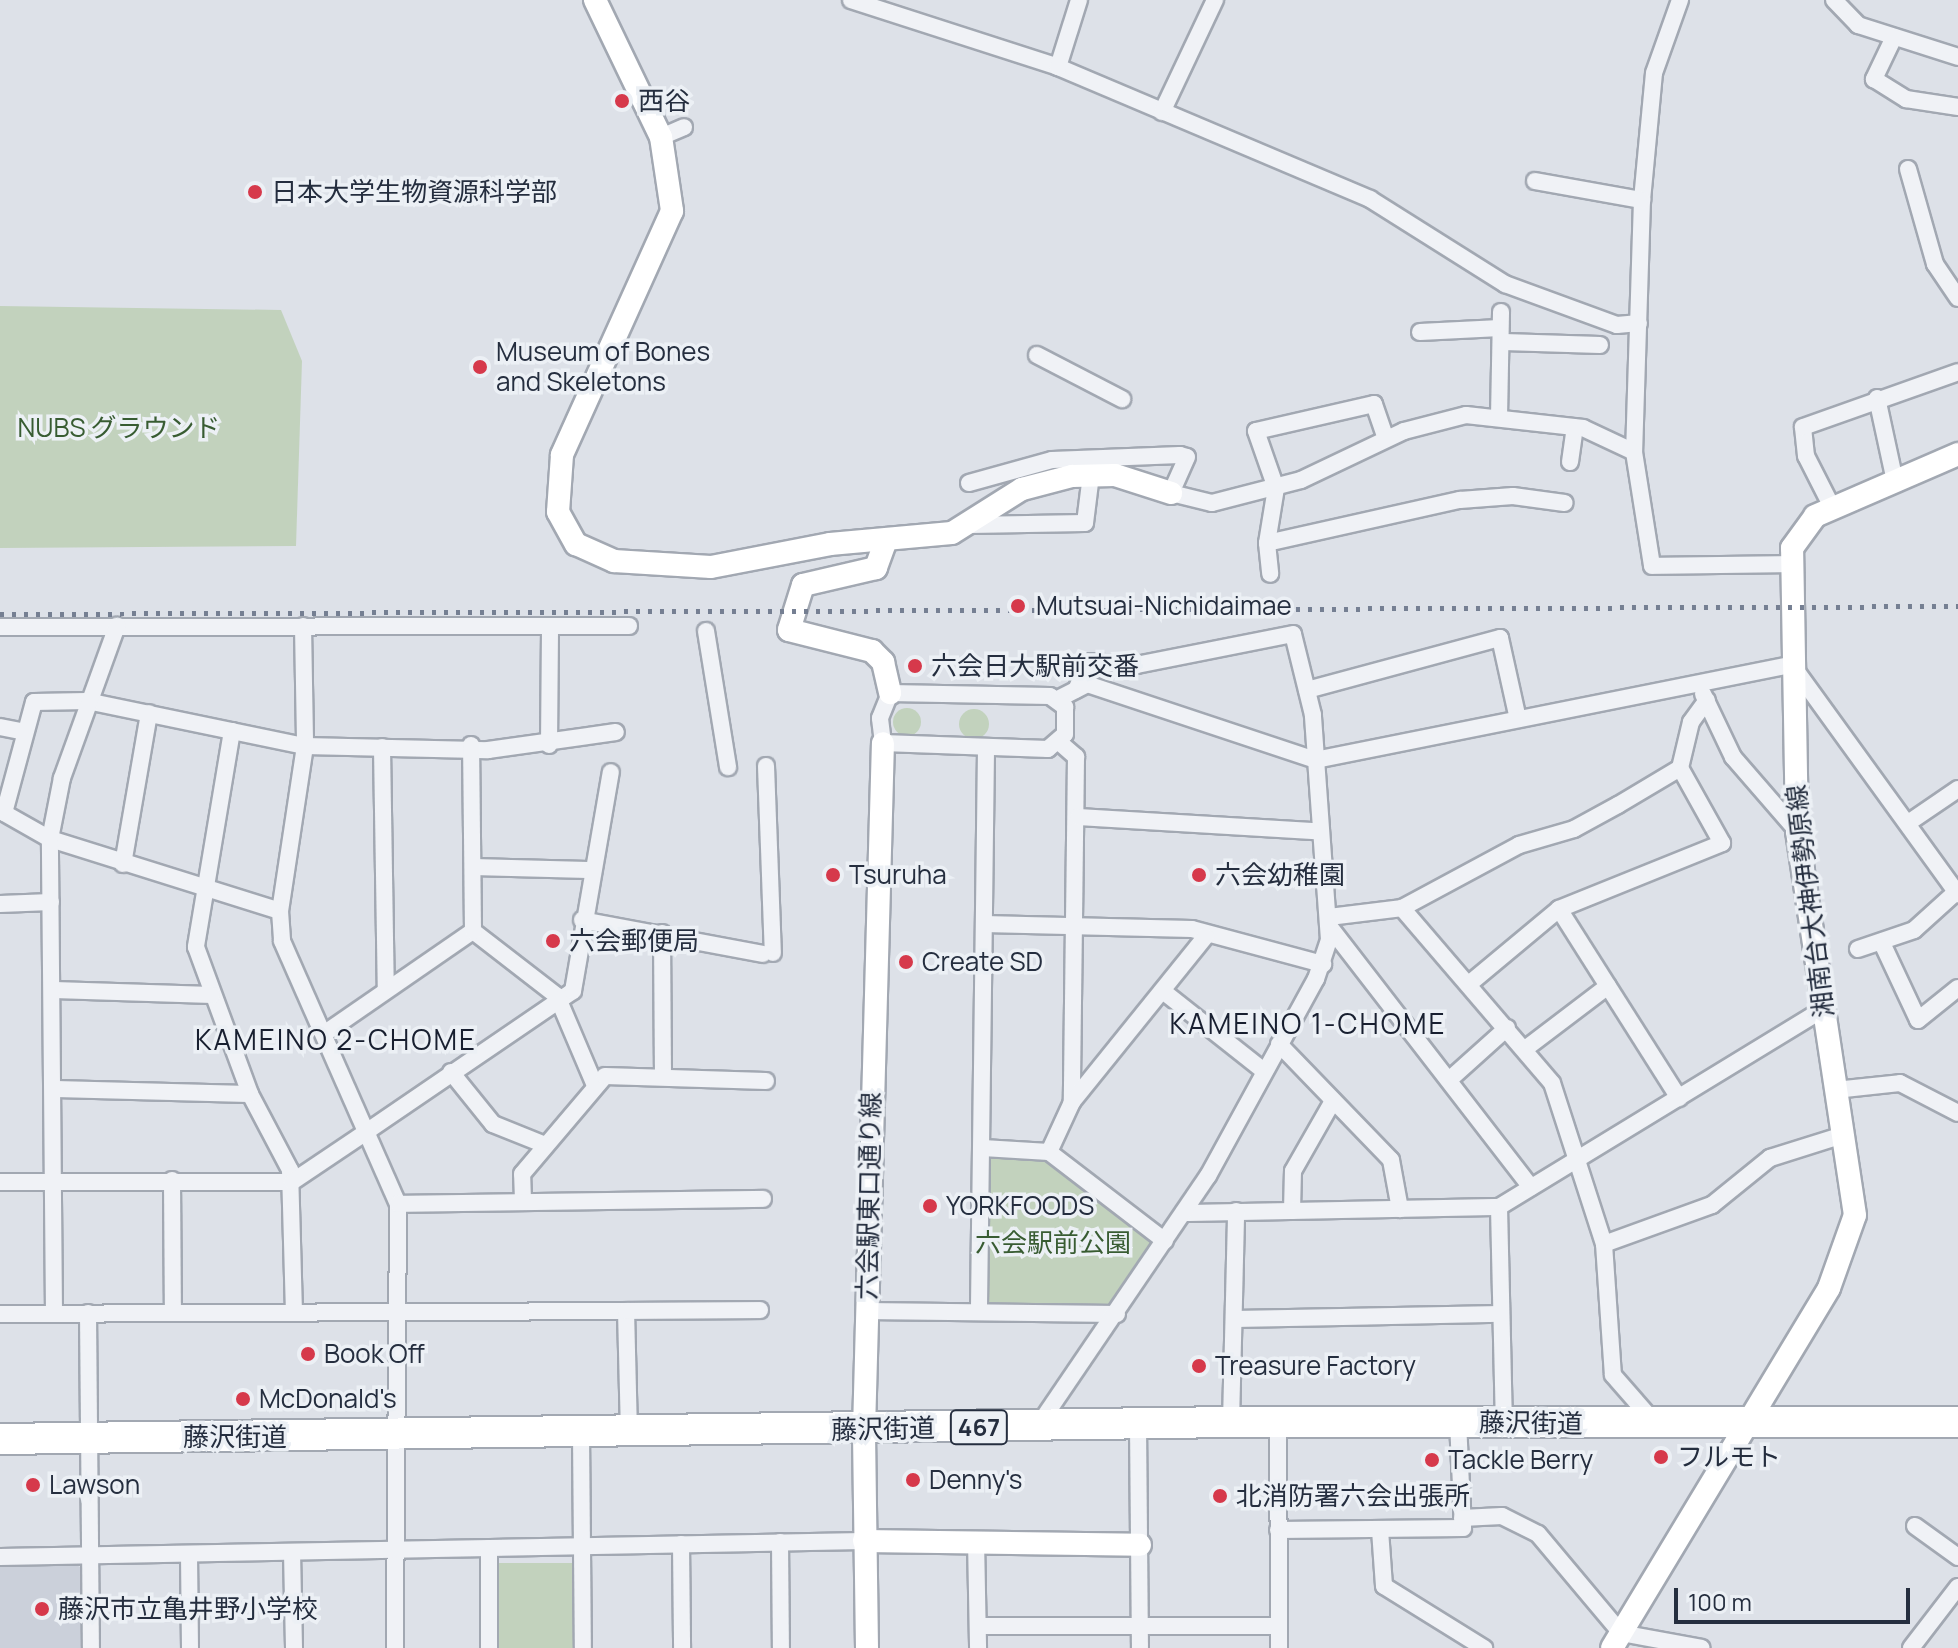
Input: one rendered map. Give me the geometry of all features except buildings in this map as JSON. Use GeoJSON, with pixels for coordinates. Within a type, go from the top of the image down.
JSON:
{"type":"FeatureCollection","features":[{"type":"Feature","properties":{"kind":"highway","name":"藤沢街道"},"geometry":{"type":"LineString","coordinates":[[0,1439],[581,1434],[1231,1422],[1504,1421],[1658,1426],[1752,1422],[1958,1422]]}},
{"type":"Feature","properties":{"kind":"street"},"geometry":{"type":"LineString","coordinates":[[595,0],[661,137],[672,211],[562,455],[555,486],[570,533],[585,550],[614,561],[711,567],[970,525],[999,530],[1085,523],[1091,475]]}},
{"type":"Feature","properties":{"kind":"street"},"geometry":{"type":"LineString","coordinates":[[851,0],[1058,67],[1370,199],[1529,295],[1617,325],[1639,323]]}},
{"type":"Feature","properties":{"kind":"street"},"geometry":{"type":"LineString","coordinates":[[1058,67],[1079,0]]}},
{"type":"Feature","properties":{"kind":"street"},"geometry":{"type":"LineString","coordinates":[[1162,112],[1215,0]]}},
{"type":"Feature","properties":{"kind":"street"},"geometry":{"type":"LineString","coordinates":[[1680,0],[1654,73],[1642,200],[1634,452],[1652,566],[1789,564]]}},
{"type":"Feature","properties":{"kind":"street"},"geometry":{"type":"LineString","coordinates":[[1834,0],[1858,25],[1958,57]]}},
{"type":"Feature","properties":{"kind":"street"},"geometry":{"type":"LineString","coordinates":[[1894,37],[1874,79],[1906,99],[1958,107]]}},
{"type":"Feature","properties":{"kind":"street"},"geometry":{"type":"LineString","coordinates":[[661,137],[684,127]]}},
{"type":"Feature","properties":{"kind":"street"},"geometry":{"type":"LineString","coordinates":[[1908,169],[1935,264],[1958,298]]}},
{"type":"Feature","properties":{"kind":"street"},"geometry":{"type":"LineString","coordinates":[[1535,181],[1642,200]]}},
{"type":"Feature","properties":{"kind":"street"},"geometry":{"type":"LineString","coordinates":[[1499,417],[1502,327]]}},
{"type":"Feature","properties":{"kind":"street"},"geometry":{"type":"LineString","coordinates":[[1420,332],[1502,327],[1600,345]]}},
{"type":"Feature","properties":{"kind":"street"},"geometry":{"type":"LineString","coordinates":[[1037,355],[1122,399]]}},
{"type":"Feature","properties":{"kind":"street"},"geometry":{"type":"LineString","coordinates":[[1832,507],[1806,456],[1803,427],[1877,398],[1958,372]]}},
{"type":"Feature","properties":{"kind":"street"},"geometry":{"type":"LineString","coordinates":[[1877,398],[1895,481]]}},
{"type":"Feature","properties":{"kind":"street"},"geometry":{"type":"LineString","coordinates":[[1270,574],[1267,543],[1276,488],[1256,431],[1374,404],[1386,439]]}},
{"type":"Feature","properties":{"kind":"street"},"geometry":{"type":"LineString","coordinates":[[970,525],[1022,489],[1091,475],[1138,479],[1201,504],[1276,488],[1386,439],[1439,420],[1499,417],[1575,427],[1634,452]]}},
{"type":"Feature","properties":{"kind":"street"},"geometry":{"type":"LineString","coordinates":[[1570,462],[1575,427]]}},
{"type":"Feature","properties":{"kind":"street","name":"湘南台大神伊勢原線"},"geometry":{"type":"LineString","coordinates":[[1616,1641],[1752,1422],[1849,1239],[1855,1215],[1797,831],[1789,564],[1803,529],[1832,507],[1958,454]]}},
{"type":"Feature","properties":{"kind":"street"},"geometry":{"type":"LineString","coordinates":[[969,483],[1052,460],[1187,457],[1171,493]]}},
{"type":"Feature","properties":{"kind":"street"},"geometry":{"type":"LineString","coordinates":[[1267,543],[1460,500],[1513,496],[1565,503]]}},
{"type":"Feature","properties":{"kind":"street"},"geometry":{"type":"LineString","coordinates":[[886,540],[876,568],[803,585],[789,630],[872,651],[883,662],[890,693],[880,718],[883,743],[986,747],[1059,742],[1076,757],[1078,817],[1072,1102]]}},
{"type":"Feature","properties":{"kind":"street"},"geometry":{"type":"LineString","coordinates":[[54,1313],[54,990],[50,839],[87,701],[117,626]]}},
{"type":"Feature","properties":{"kind":"street"},"geometry":{"type":"LineString","coordinates":[[303,626],[305,746],[280,911],[282,941],[369,1130],[398,1204],[394,1436],[395,1648]]}},
{"type":"Feature","properties":{"kind":"street"},"geometry":{"type":"LineString","coordinates":[[0,627],[629,626]]}},
{"type":"Feature","properties":{"kind":"street"},"geometry":{"type":"LineString","coordinates":[[549,745],[550,627]]}},
{"type":"Feature","properties":{"kind":"street"},"geometry":{"type":"LineString","coordinates":[[706,631],[728,767]]}},
{"type":"Feature","properties":{"kind":"street"},"geometry":{"type":"LineString","coordinates":[[1038,1426],[1184,1213],[1323,964],[1329,922],[1317,831],[1315,760],[1307,690],[1293,634],[1137,665],[1088,662],[1076,690]]}},
{"type":"Feature","properties":{"kind":"street"},"geometry":{"type":"LineString","coordinates":[[1307,690],[1500,638],[1518,719]]}},
{"type":"Feature","properties":{"kind":"street"},"geometry":{"type":"LineString","coordinates":[[890,693],[1060,698],[1087,684],[1315,760],[1692,680],[1792,665],[1911,821],[1957,893],[1914,930],[1858,949]]}},
{"type":"Feature","properties":{"kind":"street"},"geometry":{"type":"LineString","coordinates":[[1692,680],[1707,700],[1733,757],[1797,831]]}},
{"type":"Feature","properties":{"kind":"street"},"geometry":{"type":"LineString","coordinates":[[1059,742],[1060,698]]}},
{"type":"Feature","properties":{"kind":"street"},"geometry":{"type":"LineString","coordinates":[[1469,984],[1559,909],[1722,843],[1680,768],[1691,722],[1707,700]]}},
{"type":"Feature","properties":{"kind":"street"},"geometry":{"type":"LineString","coordinates":[[280,911],[203,892],[50,839],[2,813],[34,702],[87,701],[305,746],[549,745],[616,732]]}},
{"type":"Feature","properties":{"kind":"street"},"geometry":{"type":"LineString","coordinates":[[123,864],[149,713]]}},
{"type":"Feature","properties":{"kind":"street"},"geometry":{"type":"LineString","coordinates":[[0,727],[25,732]]}},
{"type":"Feature","properties":{"kind":"street"},"geometry":{"type":"LineString","coordinates":[[232,731],[196,947],[250,1094],[292,1182],[294,1311]]}},
{"type":"Feature","properties":{"kind":"street","name":"六会駅東口通り線"},"geometry":{"type":"LineString","coordinates":[[867,1648],[864,1541],[866,1311],[883,743]]}},
{"type":"Feature","properties":{"kind":"street"},"geometry":{"type":"LineString","coordinates":[[471,745],[473,931]]}},
{"type":"Feature","properties":{"kind":"street"},"geometry":{"type":"LineString","coordinates":[[382,747],[386,989]]}},
{"type":"Feature","properties":{"kind":"street"},"geometry":{"type":"LineString","coordinates":[[979,1307],[986,747]]}},
{"type":"Feature","properties":{"kind":"street"},"geometry":{"type":"LineString","coordinates":[[582,920],[768,953],[766,766]]}},
{"type":"Feature","properties":{"kind":"street"},"geometry":{"type":"LineString","coordinates":[[1329,922],[1402,908],[1519,845],[1574,829],[1680,768]]}},
{"type":"Feature","properties":{"kind":"street"},"geometry":{"type":"LineString","coordinates":[[0,1182],[292,1182],[557,996],[573,991],[588,870],[611,772]]}},
{"type":"Feature","properties":{"kind":"street"},"geometry":{"type":"LineString","coordinates":[[1911,821],[1958,789]]}},
{"type":"Feature","properties":{"kind":"street"},"geometry":{"type":"LineString","coordinates":[[1078,817],[1317,831]]}},
{"type":"Feature","properties":{"kind":"street"},"geometry":{"type":"LineString","coordinates":[[473,867],[588,870]]}},
{"type":"Feature","properties":{"kind":"street"},"geometry":{"type":"LineString","coordinates":[[0,904],[51,902]]}},
{"type":"Feature","properties":{"kind":"street"},"geometry":{"type":"LineString","coordinates":[[1402,908],[1552,1083],[1604,1244],[1613,1375],[1658,1426]]}},
{"type":"Feature","properties":{"kind":"street"},"geometry":{"type":"LineString","coordinates":[[1559,909],[1679,1098]]}},
{"type":"Feature","properties":{"kind":"street"},"geometry":{"type":"LineString","coordinates":[[1329,922],[1531,1187]]}},
{"type":"Feature","properties":{"kind":"street"},"geometry":{"type":"LineString","coordinates":[[984,924],[1165,926],[1323,964]]}},
{"type":"Feature","properties":{"kind":"street"},"geometry":{"type":"LineString","coordinates":[[325,1033],[473,931]]}},
{"type":"Feature","properties":{"kind":"street"},"geometry":{"type":"LineString","coordinates":[[473,931],[557,996],[594,1083]]}},
{"type":"Feature","properties":{"kind":"street"},"geometry":{"type":"LineString","coordinates":[[662,933],[663,1075]]}},
{"type":"Feature","properties":{"kind":"street"},"geometry":{"type":"LineString","coordinates":[[1049,1152],[1072,1102],[1164,992],[1206,936]]}},
{"type":"Feature","properties":{"kind":"street"},"geometry":{"type":"LineString","coordinates":[[1882,943],[1918,1020],[1958,988]]}},
{"type":"Feature","properties":{"kind":"street"},"geometry":{"type":"LineString","coordinates":[[1525,1049],[1608,986]]}},
{"type":"Feature","properties":{"kind":"street"},"geometry":{"type":"LineString","coordinates":[[54,990],[212,995]]}},
{"type":"Feature","properties":{"kind":"street"},"geometry":{"type":"LineString","coordinates":[[1164,992],[1264,1071]]}},
{"type":"Feature","properties":{"kind":"street"},"geometry":{"type":"LineString","coordinates":[[1184,1213],[1499,1207],[1822,1010]]}},
{"type":"Feature","properties":{"kind":"street"},"geometry":{"type":"LineString","coordinates":[[1449,1080],[1507,1028]]}},
{"type":"Feature","properties":{"kind":"street"},"geometry":{"type":"LineString","coordinates":[[1279,1044],[1391,1160],[1400,1209]]}},
{"type":"Feature","properties":{"kind":"street"},"geometry":{"type":"LineString","coordinates":[[451,1072],[493,1124],[543,1144]]}},
{"type":"Feature","properties":{"kind":"street"},"geometry":{"type":"LineString","coordinates":[[523,1200],[522,1174],[594,1083],[605,1076],[663,1075],[766,1081]]}},
{"type":"Feature","properties":{"kind":"street"},"geometry":{"type":"LineString","coordinates":[[1835,1090],[1900,1083],[1958,1113]]}},
{"type":"Feature","properties":{"kind":"street"},"geometry":{"type":"LineString","coordinates":[[54,1089],[250,1094]]}},
{"type":"Feature","properties":{"kind":"street"},"geometry":{"type":"LineString","coordinates":[[1292,1211],[1293,1171],[1333,1101]]}},
{"type":"Feature","properties":{"kind":"street"},"geometry":{"type":"LineString","coordinates":[[1604,1244],[1712,1205],[1770,1158],[1843,1135]]}},
{"type":"Feature","properties":{"kind":"street"},"geometry":{"type":"LineString","coordinates":[[983,1148],[1049,1152],[1165,1241]]}},
{"type":"Feature","properties":{"kind":"street"},"geometry":{"type":"LineString","coordinates":[[172,1180],[173,1311]]}},
{"type":"Feature","properties":{"kind":"street"},"geometry":{"type":"LineString","coordinates":[[398,1204],[763,1199]]}},
{"type":"Feature","properties":{"kind":"street"},"geometry":{"type":"LineString","coordinates":[[1499,1207],[1504,1421]]}},
{"type":"Feature","properties":{"kind":"street"},"geometry":{"type":"LineString","coordinates":[[1231,1422],[1236,1211]]}},
{"type":"Feature","properties":{"kind":"street"},"geometry":{"type":"LineString","coordinates":[[866,1311],[979,1307],[1117,1314]]}},
{"type":"Feature","properties":{"kind":"street"},"geometry":{"type":"LineString","coordinates":[[0,1314],[760,1310]]}},
{"type":"Feature","properties":{"kind":"street"},"geometry":{"type":"LineString","coordinates":[[626,1311],[629,1433]]}},
{"type":"Feature","properties":{"kind":"street"},"geometry":{"type":"LineString","coordinates":[[88,1313],[91,1648]]}},
{"type":"Feature","properties":{"kind":"street"},"geometry":{"type":"LineString","coordinates":[[1234,1319],[1501,1314]]}},
{"type":"Feature","properties":{"kind":"street"},"geometry":{"type":"LineString","coordinates":[[1278,1423],[1279,1648]]}},
{"type":"Feature","properties":{"kind":"street"},"geometry":{"type":"LineString","coordinates":[[1278,1530],[1463,1528],[1458,1423]]}},
{"type":"Feature","properties":{"kind":"street"},"geometry":{"type":"LineString","coordinates":[[1138,1424],[1140,1648]]}},
{"type":"Feature","properties":{"kind":"street"},"geometry":{"type":"LineString","coordinates":[[581,1434],[583,1648]]}},
{"type":"Feature","properties":{"kind":"street"},"geometry":{"type":"LineString","coordinates":[[1462,1518],[1502,1516],[1538,1534],[1616,1641],[1702,1648]]}},
{"type":"Feature","properties":{"kind":"street"},"geometry":{"type":"LineString","coordinates":[[1915,1526],[1958,1557]]}},
{"type":"Feature","properties":{"kind":"street"},"geometry":{"type":"LineString","coordinates":[[1380,1530],[1384,1586],[1484,1648]]}},
{"type":"Feature","properties":{"kind":"street"},"geometry":{"type":"LineString","coordinates":[[0,1557],[864,1541],[976,1540],[1140,1545]]}},
{"type":"Feature","properties":{"kind":"street"},"geometry":{"type":"LineString","coordinates":[[976,1540],[978,1648]]}},
{"type":"Feature","properties":{"kind":"street"},"geometry":{"type":"LineString","coordinates":[[780,1542],[781,1648]]}},
{"type":"Feature","properties":{"kind":"street"},"geometry":{"type":"LineString","coordinates":[[681,1544],[682,1648]]}},
{"type":"Feature","properties":{"kind":"street"},"geometry":{"type":"LineString","coordinates":[[489,1548],[489,1648]]}},
{"type":"Feature","properties":{"kind":"street"},"geometry":{"type":"LineString","coordinates":[[292,1552],[294,1648]]}},
{"type":"Feature","properties":{"kind":"street"},"geometry":{"type":"LineString","coordinates":[[189,1554],[190,1648]]}},
{"type":"Feature","properties":{"kind":"street"},"geometry":{"type":"LineString","coordinates":[[1911,1648],[1956,1593]]}},
{"type":"Feature","properties":{"kind":"street"},"geometry":{"type":"LineString","coordinates":[[978,1626],[1279,1626]]}},
{"type":"Feature","properties":{"kind":"shaded area","name":"藤沢市立亀井野小学校"},"geometry":{"type":"Polygon","coordinates":[[[75,1564],[83,1569],[84,1648],[0,1648],[0,1565],[75,1564]]]}},
{"type":"Feature","properties":{"kind":"green space","name":"NUBS グラウンド"},"geometry":{"type":"Polygon","coordinates":[[[0,306],[281,310],[302,361],[296,546],[0,548],[0,306]]]}},
{"type":"Feature","properties":{"kind":"green space"},"geometry":{"type":"Polygon","coordinates":[[[907,708],[917,712],[921,722],[917,732],[907,736],[897,732],[893,722],[897,712],[907,708]]]}},
{"type":"Feature","properties":{"kind":"green space"},"geometry":{"type":"Polygon","coordinates":[[[974,709],[985,713],[989,724],[985,735],[974,739],[963,735],[959,724],[963,713],[974,709]]]}},
{"type":"Feature","properties":{"kind":"green space","name":"六会駅前公園"},"geometry":{"type":"Polygon","coordinates":[[[991,1157],[1047,1160],[1154,1243],[1112,1306],[986,1306],[991,1157]]]}},
{"type":"Feature","properties":{"kind":"green space"},"geometry":{"type":"Polygon","coordinates":[[[495,1563],[574,1563],[574,1648],[495,1648],[495,1563]]]}},
{"type":"Feature","properties":{"kind":"railway"},"geometry":{"type":"LineString","coordinates":[[0,614],[1958,606]]}},
{"type":"Feature","properties":{"kind":"place","name":"西谷"},"geometry":{"type":"Point","coordinates":[622,101]}},
{"type":"Feature","properties":{"kind":"place","name":"日本大学生物資源科学部"},"geometry":{"type":"Point","coordinates":[255,192]}},
{"type":"Feature","properties":{"kind":"place","name":"Museum of Bones and Skeletons"},"geometry":{"type":"Point","coordinates":[480,367]}},
{"type":"Feature","properties":{"kind":"place","name":"Mutsuai-Nichidaimae"},"geometry":{"type":"Point","coordinates":[1018,606]}},
{"type":"Feature","properties":{"kind":"place","name":"六会日大駅前交番"},"geometry":{"type":"Point","coordinates":[915,666]}},
{"type":"Feature","properties":{"kind":"place","name":"Tsuruha"},"geometry":{"type":"Point","coordinates":[833,875]}},
{"type":"Feature","properties":{"kind":"place","name":"六会幼稚園"},"geometry":{"type":"Point","coordinates":[1199,875]}},
{"type":"Feature","properties":{"kind":"place","name":"六会郵便局"},"geometry":{"type":"Point","coordinates":[553,941]}},
{"type":"Feature","properties":{"kind":"place","name":"Create SD"},"geometry":{"type":"Point","coordinates":[906,962]}},
{"type":"Feature","properties":{"kind":"place","name":"YORKFOODS"},"geometry":{"type":"Point","coordinates":[930,1206]}},
{"type":"Feature","properties":{"kind":"place","name":"Book Off"},"geometry":{"type":"Point","coordinates":[308,1354]}},
{"type":"Feature","properties":{"kind":"place","name":"Treasure Factory"},"geometry":{"type":"Point","coordinates":[1199,1366]}},
{"type":"Feature","properties":{"kind":"place","name":"McDonald's"},"geometry":{"type":"Point","coordinates":[243,1399]}},
{"type":"Feature","properties":{"kind":"place","name":"フルモト"},"geometry":{"type":"Point","coordinates":[1661,1457]}},
{"type":"Feature","properties":{"kind":"place","name":"Tackle Berry"},"geometry":{"type":"Point","coordinates":[1432,1460]}},
{"type":"Feature","properties":{"kind":"place","name":"Denny's"},"geometry":{"type":"Point","coordinates":[913,1480]}},
{"type":"Feature","properties":{"kind":"place","name":"Lawson"},"geometry":{"type":"Point","coordinates":[33,1485]}},
{"type":"Feature","properties":{"kind":"place","name":"北消防署六会出張所"},"geometry":{"type":"Point","coordinates":[1220,1496]}},
{"type":"Feature","properties":{"kind":"place","name":"藤沢市立亀井野小学校"},"geometry":{"type":"Point","coordinates":[42,1609]}},
{"type":"Feature","properties":{"kind":"district","name":"KAMEINO 1-CHOME"},"geometry":{"type":"Point","coordinates":[1308,1023]}},
{"type":"Feature","properties":{"kind":"district","name":"KAMEINO 2-CHOME"},"geometry":{"type":"Point","coordinates":[336,1039]}}]}
